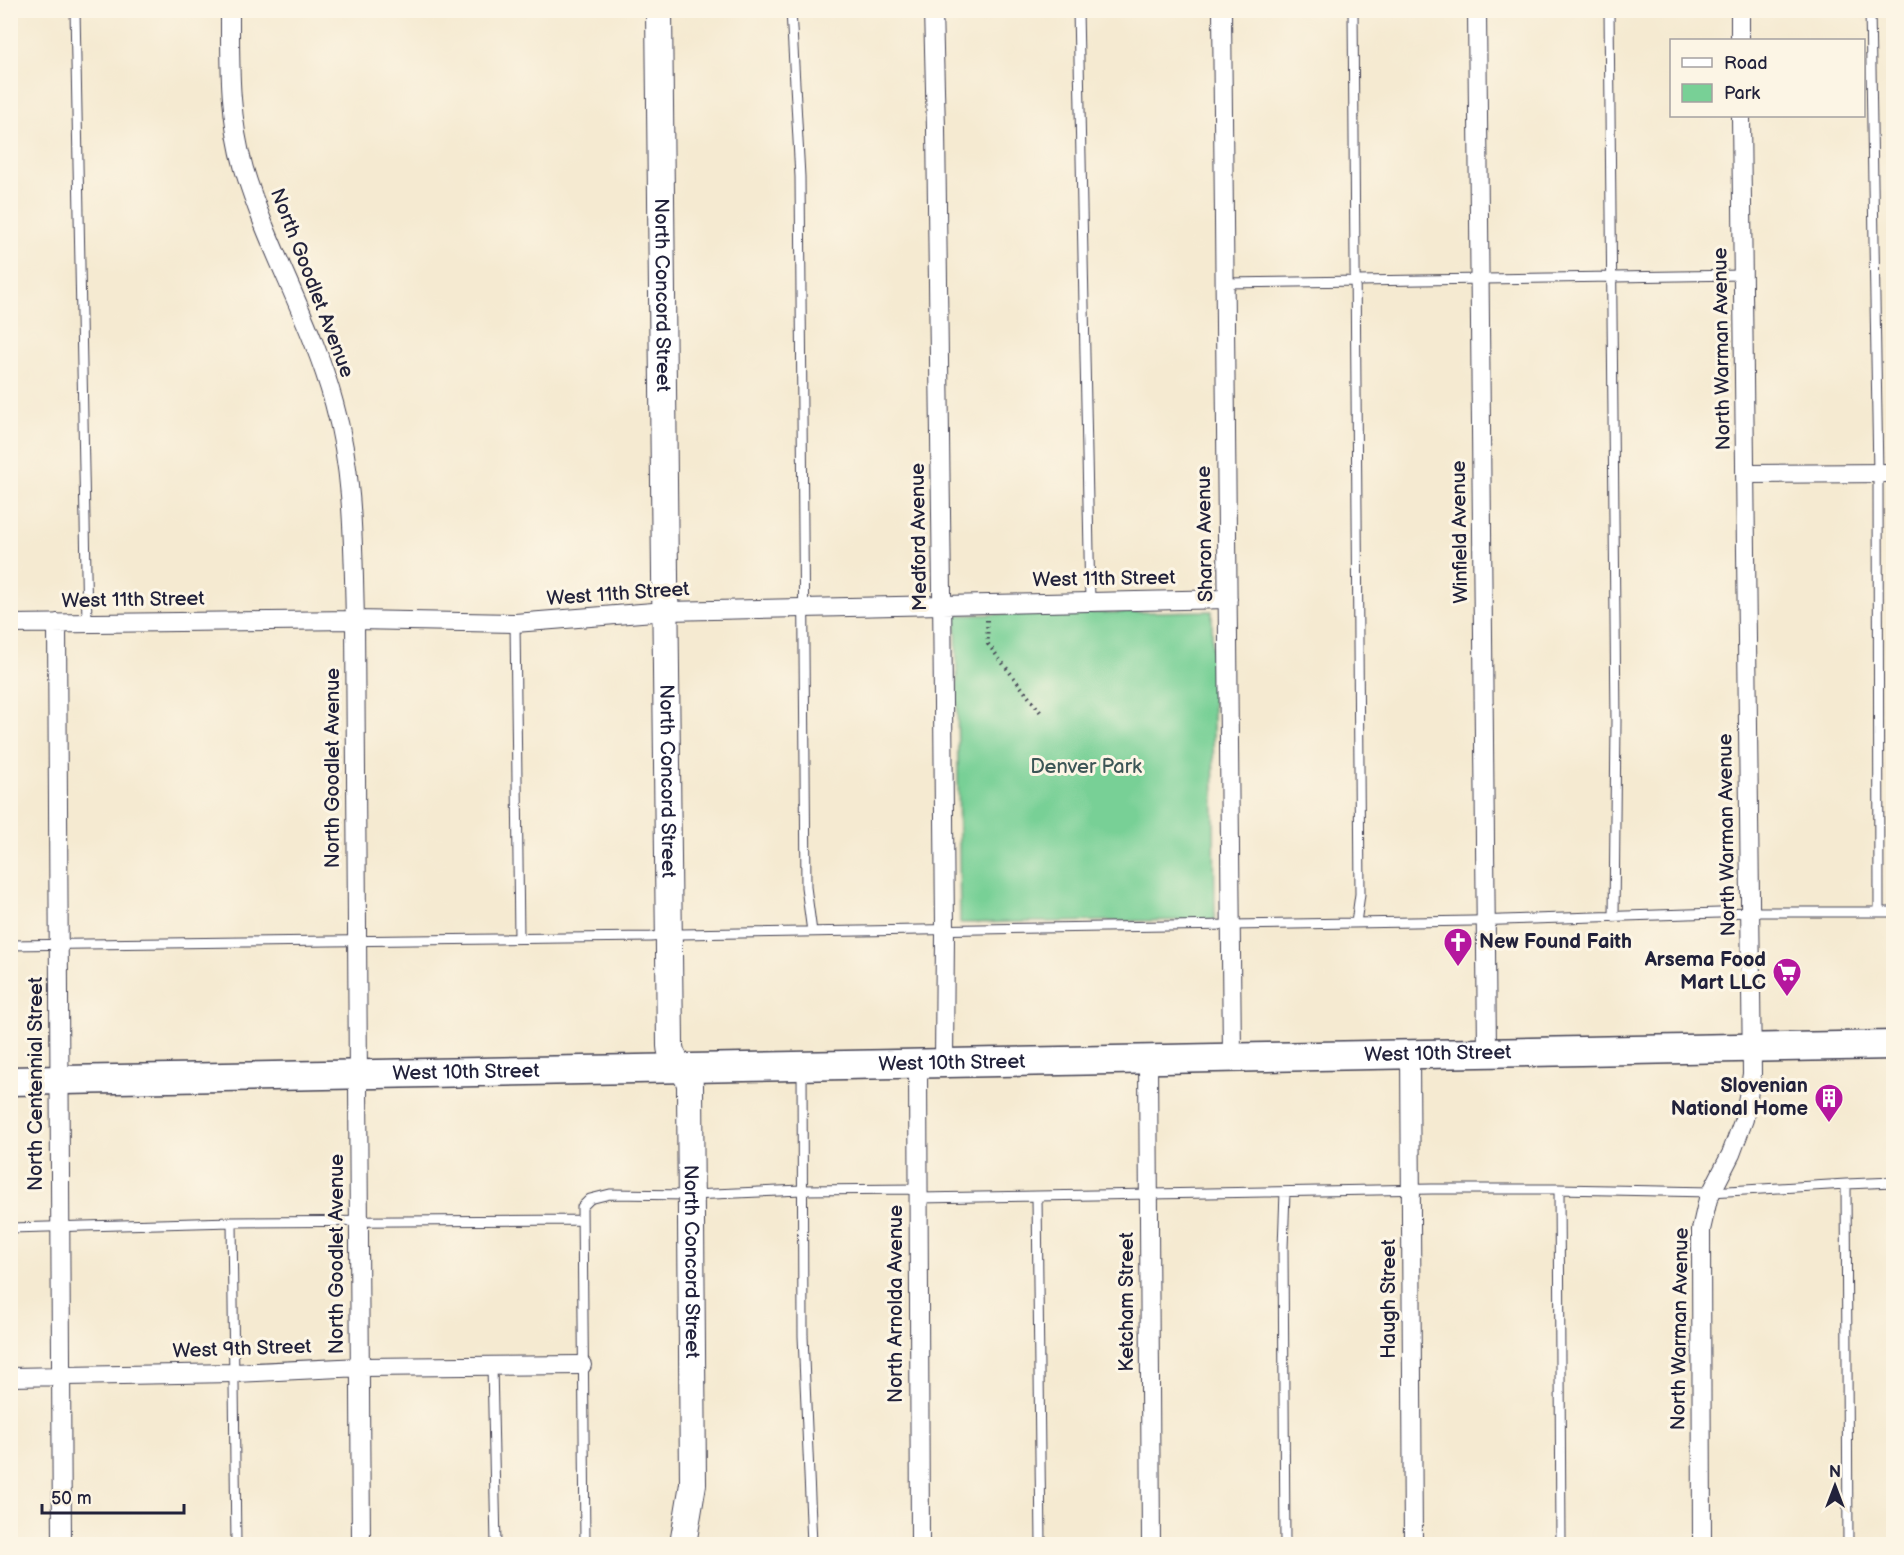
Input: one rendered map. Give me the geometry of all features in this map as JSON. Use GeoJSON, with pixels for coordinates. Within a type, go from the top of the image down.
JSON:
{"type":"FeatureCollection","features":[{"type":"Feature","properties":{"kind":"main road","name":"North Concord Street"},"geometry":{"type":"LineString","coordinates":[[659,10],[670,1050],[673,1060],[687,1076],[690,1085],[693,1484],[683,1545]]}},
{"type":"Feature","properties":{"kind":"main road","name":"West 10th Street"},"geometry":{"type":"LineString","coordinates":[[10,1081],[1893,1045]]}},
{"type":"Feature","properties":{"kind":"street","name":"North Goodlet Avenue"},"geometry":{"type":"LineString","coordinates":[[230,10],[230,75],[233,110],[245,170],[323,368],[342,436],[352,504],[355,620],[361,1545]]}},
{"type":"Feature","properties":{"kind":"street","name":"Medford Avenue"},"geometry":{"type":"LineString","coordinates":[[931,1063],[945,930],[933,10]]}},
{"type":"Feature","properties":{"kind":"street","name":"Sharon Avenue"},"geometry":{"type":"LineString","coordinates":[[1222,10],[1232,1058]]}},
{"type":"Feature","properties":{"kind":"street","name":"Winfield Avenue"},"geometry":{"type":"LineString","coordinates":[[1477,10],[1487,1053]]}},
{"type":"Feature","properties":{"kind":"street"},"geometry":{"type":"LineString","coordinates":[[1740,10],[1740,39]]}},
{"type":"Feature","properties":{"kind":"street","name":"North Warman Avenue"},"geometry":{"type":"LineString","coordinates":[[1702,1545],[1701,1239],[1704,1215],[1711,1192],[1731,1154],[1744,1119],[1750,1092],[1752,1048],[1741,117]]}},
{"type":"Feature","properties":{"kind":"street"},"geometry":{"type":"LineString","coordinates":[[1746,474],[1886,473]]}},
{"type":"Feature","properties":{"kind":"street","name":"West 11th Street"},"geometry":{"type":"LineString","coordinates":[[10,624],[355,620],[515,624],[666,611],[1228,599]]}},
{"type":"Feature","properties":{"kind":"street","name":"North Centennial Street"},"geometry":{"type":"LineString","coordinates":[[57,623],[62,1545]]}},
{"type":"Feature","properties":{"kind":"street","name":"Haugh Street"},"geometry":{"type":"LineString","coordinates":[[1410,1054],[1413,1545]]}},
{"type":"Feature","properties":{"kind":"street","name":"Ketcham Street"},"geometry":{"type":"LineString","coordinates":[[1148,1059],[1150,1545]]}},
{"type":"Feature","properties":{"kind":"street","name":"North Arnolda Avenue"},"geometry":{"type":"LineString","coordinates":[[920,1545],[918,1194],[931,1063]]}},
{"type":"Feature","properties":{"kind":"street","name":"West 9th Street"},"geometry":{"type":"LineString","coordinates":[[10,1377],[234,1373],[361,1367],[582,1365]]}},
{"type":"Feature","properties":{"kind":"lane"},"geometry":{"type":"LineString","coordinates":[[75,10],[87,622]]}},
{"type":"Feature","properties":{"kind":"lane"},"geometry":{"type":"LineString","coordinates":[[791,10],[800,177],[806,887],[812,932]]}},
{"type":"Feature","properties":{"kind":"lane"},"geometry":{"type":"LineString","coordinates":[[1078,10],[1090,602]]}},
{"type":"Feature","properties":{"kind":"lane"},"geometry":{"type":"LineString","coordinates":[[1353,10],[1360,885],[1356,923]]}},
{"type":"Feature","properties":{"kind":"lane"},"geometry":{"type":"LineString","coordinates":[[1609,10],[1616,720],[1614,917]]}},
{"type":"Feature","properties":{"kind":"lane"},"geometry":{"type":"LineString","coordinates":[[1870,10],[1886,473],[1879,911]]}},
{"type":"Feature","properties":{"kind":"lane"},"geometry":{"type":"LineString","coordinates":[[1225,283],[1743,275]]}},
{"type":"Feature","properties":{"kind":"lane"},"geometry":{"type":"LineString","coordinates":[[515,624],[519,938]]}},
{"type":"Feature","properties":{"kind":"lane"},"geometry":{"type":"LineString","coordinates":[[10,945],[651,937],[669,934],[1486,921],[1750,912],[1893,912]]}},
{"type":"Feature","properties":{"kind":"lane"},"geometry":{"type":"LineString","coordinates":[[802,1065],[803,1336],[812,1545]]}},
{"type":"Feature","properties":{"kind":"lane"},"geometry":{"type":"LineString","coordinates":[[585,1545],[582,1207],[590,1199],[610,1194],[691,1195],[802,1190],[1037,1197],[1411,1190],[1558,1189],[1711,1192],[1893,1182]]}},
{"type":"Feature","properties":{"kind":"lane"},"geometry":{"type":"LineString","coordinates":[[1846,1184],[1848,1545]]}},
{"type":"Feature","properties":{"kind":"lane"},"geometry":{"type":"LineString","coordinates":[[1558,1189],[1561,1545]]}},
{"type":"Feature","properties":{"kind":"lane"},"geometry":{"type":"LineString","coordinates":[[1285,1192],[1283,1248],[1285,1545]]}},
{"type":"Feature","properties":{"kind":"lane"},"geometry":{"type":"LineString","coordinates":[[1037,1197],[1041,1545]]}},
{"type":"Feature","properties":{"kind":"lane"},"geometry":{"type":"LineString","coordinates":[[10,1228],[232,1222],[582,1220]]}},
{"type":"Feature","properties":{"kind":"lane"},"geometry":{"type":"LineString","coordinates":[[232,1222],[236,1545]]}},
{"type":"Feature","properties":{"kind":"lane"},"geometry":{"type":"LineString","coordinates":[[492,1366],[496,1545]]}},
{"type":"Feature","properties":{"kind":"path"},"geometry":{"type":"LineString","coordinates":[[987,604],[988,644],[1042,714]]}},
{"type":"Feature","properties":{"kind":"green space","name":"Denver Park"},"geometry":{"type":"Polygon","coordinates":[[[1212,611],[1215,920],[960,923],[956,615],[1212,611]]]}},
{"type":"Feature","properties":{"kind":"place","name":"New Found Faith"},"geometry":{"type":"Point","coordinates":[1458,968]}},
{"type":"Feature","properties":{"kind":"place","name":"Arsema Food Mart LLC"},"geometry":{"type":"Point","coordinates":[1787,998]}},
{"type":"Feature","properties":{"kind":"place","name":"Slovenian National Home"},"geometry":{"type":"Point","coordinates":[1829,1124]}}]}
